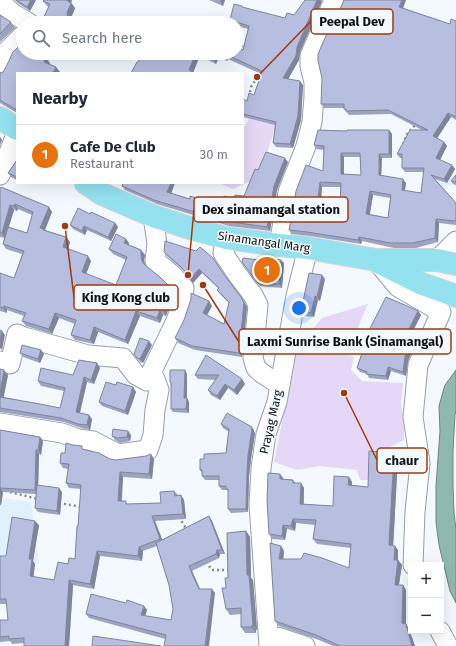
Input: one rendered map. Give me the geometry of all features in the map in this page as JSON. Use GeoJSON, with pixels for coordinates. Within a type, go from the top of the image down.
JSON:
{"type":"FeatureCollection","features":[{"type":"Feature","properties":{"kind":"main road"},"geometry":{"type":"LineString","coordinates":[[0,118],[16,129]]}},
{"type":"Feature","properties":{"kind":"main road","name":"Sinamangal Marg"},"geometry":{"type":"LineString","coordinates":[[87,184],[102,194],[153,216],[187,227],[226,238],[308,248],[376,260],[422,284],[456,296]]}},
{"type":"Feature","properties":{"kind":"main road"},"geometry":{"type":"LineString","coordinates":[[376,260],[449,262]]}},
{"type":"Feature","properties":{"kind":"street"},"geometry":{"type":"LineString","coordinates":[[279,245],[288,192],[306,146],[312,122],[314,82],[310,66],[310,56],[334,0]]}},
{"type":"Feature","properties":{"kind":"street"},"geometry":{"type":"LineString","coordinates":[[0,1],[17,16]]}},
{"type":"Feature","properties":{"kind":"street"},"geometry":{"type":"LineString","coordinates":[[0,68],[8,51],[16,42]]}},
{"type":"Feature","properties":{"kind":"street"},"geometry":{"type":"LineString","coordinates":[[0,175],[16,133]]}},
{"type":"Feature","properties":{"kind":"street"},"geometry":{"type":"LineString","coordinates":[[147,381],[176,321],[184,294],[184,288],[177,279],[155,261],[157,244],[153,216]]}},
{"type":"Feature","properties":{"kind":"street"},"geometry":{"type":"LineString","coordinates":[[226,238],[223,253],[253,295],[258,305],[253,358],[256,368],[280,385]]}},
{"type":"Feature","properties":{"kind":"street"},"geometry":{"type":"LineString","coordinates":[[449,262],[456,241]]}},
{"type":"Feature","properties":{"kind":"street","name":"Prayag Marg"},"geometry":{"type":"LineString","coordinates":[[268,640],[259,505],[260,468],[266,434],[277,402],[296,296],[308,248]]}},
{"type":"Feature","properties":{"kind":"street"},"geometry":{"type":"LineString","coordinates":[[376,260],[398,287],[441,312],[418,365],[413,417],[420,463],[415,512],[413,562]]}},
{"type":"Feature","properties":{"kind":"street"},"geometry":{"type":"LineString","coordinates":[[0,362],[10,364],[16,334],[88,355],[123,358],[136,376],[147,381],[155,379],[159,390],[155,410],[153,435],[148,450],[118,454],[93,441],[78,439],[62,433],[0,423]]}},
{"type":"Feature","properties":{"kind":"street"},"geometry":{"type":"LineString","coordinates":[[442,634],[448,646]]}},
{"type":"Feature","properties":{"kind":"street"},"geometry":{"type":"LineString","coordinates":[[268,640],[305,646]]}},
{"type":"Feature","properties":{"kind":"path"},"geometry":{"type":"LineString","coordinates":[[244,47],[250,43]]}},
{"type":"Feature","properties":{"kind":"path"},"geometry":{"type":"LineString","coordinates":[[248,100],[251,87],[257,78],[263,78]]}},
{"type":"Feature","properties":{"kind":"path"},"geometry":{"type":"LineString","coordinates":[[407,149],[403,144],[407,134],[419,121]]}},
{"type":"Feature","properties":{"kind":"path"},"geometry":{"type":"LineString","coordinates":[[420,199],[423,184]]}},
{"type":"Feature","properties":{"kind":"path"},"geometry":{"type":"LineString","coordinates":[[7,491],[45,500]]}},
{"type":"Feature","properties":{"kind":"path"},"geometry":{"type":"LineString","coordinates":[[52,502],[88,508]]}},
{"type":"Feature","properties":{"kind":"path"},"geometry":{"type":"LineString","coordinates":[[177,515],[181,519],[188,533]]}},
{"type":"Feature","properties":{"kind":"path"},"geometry":{"type":"LineString","coordinates":[[204,559],[212,570],[236,570]]}},
{"type":"Feature","properties":{"kind":"shaded area"},"geometry":{"type":"Polygon","coordinates":[[[249,119],[276,124],[260,177],[233,189],[221,184],[244,184],[244,128],[249,119]]]}},
{"type":"Feature","properties":{"kind":"shaded area"},"geometry":{"type":"Polygon","coordinates":[[[436,165],[456,174],[456,187],[454,185],[447,185],[444,192],[428,186],[436,165]]]}},
{"type":"Feature","properties":{"kind":"shaded area"},"geometry":{"type":"Polygon","coordinates":[[[368,304],[346,355],[354,357],[351,370],[362,381],[403,383],[401,403],[404,440],[390,447],[373,451],[372,480],[360,480],[357,470],[319,466],[297,470],[274,462],[282,422],[287,378],[300,344],[322,318],[368,304]]]}},
{"type":"Feature","properties":{"kind":"shaded area"},"geometry":{"type":"Polygon","coordinates":[[[456,370],[453,485],[456,530],[456,603],[450,591],[439,545],[436,522],[436,486],[440,431],[439,406],[445,385],[456,370]]]}},
{"type":"Feature","properties":{"kind":"shaded area"},"geometry":{"type":"Polygon","coordinates":[[[0,498],[31,502],[39,564],[0,561],[0,498]]]}},
{"type":"Feature","properties":{"kind":"building"},"geometry":{"type":"Polygon","coordinates":[[[16,0],[31,0],[27,7],[16,0]]]}},
{"type":"Feature","properties":{"kind":"building"},"geometry":{"type":"Polygon","coordinates":[[[66,0],[71,3],[67,16],[44,16],[50,4],[43,1],[66,0]]]}},
{"type":"Feature","properties":{"kind":"building"},"geometry":{"type":"Polygon","coordinates":[[[305,0],[317,0],[297,47],[296,56],[283,78],[300,81],[298,116],[290,144],[273,143],[276,122],[244,114],[244,100],[247,101],[249,93],[254,95],[262,71],[238,60],[244,60],[244,46],[249,26],[244,24],[244,16],[231,16],[234,4],[285,18],[287,13],[294,15],[305,0]]]}},
{"type":"Feature","properties":{"kind":"building"},"geometry":{"type":"Polygon","coordinates":[[[344,0],[402,0],[399,7],[450,24],[451,19],[456,21],[456,117],[448,113],[433,136],[444,142],[436,158],[452,165],[444,179],[431,175],[456,203],[456,220],[436,219],[435,238],[413,243],[391,243],[359,237],[358,240],[289,230],[296,191],[306,165],[323,171],[324,146],[314,145],[318,130],[389,130],[389,154],[379,154],[379,175],[403,179],[402,190],[421,193],[424,168],[402,168],[402,154],[397,154],[410,130],[428,130],[388,110],[346,111],[346,109],[344,109],[344,104],[321,104],[322,78],[318,54],[331,24],[333,25],[344,0]],[[341,153],[341,174],[361,175],[360,153],[341,153]],[[320,182],[317,206],[340,208],[341,183],[320,182]],[[370,191],[366,214],[388,218],[391,195],[370,191]]]}},
{"type":"Feature","properties":{"kind":"building"},"geometry":{"type":"Polygon","coordinates":[[[0,15],[11,22],[0,34],[0,15]]]}},
{"type":"Feature","properties":{"kind":"building"},"geometry":{"type":"Polygon","coordinates":[[[16,49],[16,60],[45,60],[44,62],[56,67],[54,72],[16,72],[16,109],[0,100],[0,73],[3,72],[16,49]]]}},
{"type":"Feature","properties":{"kind":"building"},"geometry":{"type":"Polygon","coordinates":[[[139,60],[193,60],[189,70],[193,72],[132,72],[139,60]]]}},
{"type":"Feature","properties":{"kind":"building"},"geometry":{"type":"Polygon","coordinates":[[[266,152],[285,158],[274,186],[267,227],[225,221],[154,200],[122,186],[123,184],[171,184],[167,192],[190,199],[190,196],[220,206],[224,196],[234,199],[235,195],[244,196],[255,169],[258,170],[266,152]]]}},
{"type":"Feature","properties":{"kind":"building"},"geometry":{"type":"Polygon","coordinates":[[[16,161],[16,177],[8,173],[16,161]]]}},
{"type":"Feature","properties":{"kind":"building"},"geometry":{"type":"Polygon","coordinates":[[[456,175],[456,182],[451,181],[456,175]]]}},
{"type":"Feature","properties":{"kind":"building"},"geometry":{"type":"Polygon","coordinates":[[[1,187],[49,207],[40,228],[66,237],[63,247],[88,256],[82,272],[116,285],[127,257],[109,249],[116,234],[126,239],[124,243],[141,250],[142,261],[145,265],[169,286],[169,293],[163,311],[160,310],[157,318],[136,311],[125,340],[94,327],[90,340],[71,335],[76,320],[55,313],[49,329],[22,321],[26,313],[4,306],[3,308],[0,307],[0,273],[14,278],[24,251],[3,244],[8,227],[27,233],[33,212],[15,204],[14,206],[10,205],[2,233],[0,233],[1,187]]]}},
{"type":"Feature","properties":{"kind":"building"},"geometry":{"type":"Polygon","coordinates":[[[78,208],[115,223],[108,237],[84,226],[82,231],[70,225],[78,208]]]}},
{"type":"Feature","properties":{"kind":"building"},"geometry":{"type":"Polygon","coordinates":[[[165,241],[196,251],[200,247],[213,258],[241,297],[244,303],[239,353],[192,346],[175,338],[184,320],[191,299],[191,293],[209,301],[203,313],[224,324],[229,302],[217,290],[219,288],[199,269],[190,279],[187,273],[164,252],[165,241]]]}},
{"type":"Feature","properties":{"kind":"building"},"geometry":{"type":"Polygon","coordinates":[[[243,258],[267,261],[267,258],[281,260],[279,284],[258,283],[242,262],[243,258]]]}},
{"type":"Feature","properties":{"kind":"building"},"geometry":{"type":"Polygon","coordinates":[[[309,273],[322,275],[317,297],[315,296],[311,313],[301,311],[309,273]]]}},
{"type":"Feature","properties":{"kind":"building"},"geometry":{"type":"Polygon","coordinates":[[[386,297],[418,311],[406,335],[413,337],[405,357],[403,372],[388,367],[386,376],[366,374],[367,372],[357,368],[366,341],[364,340],[386,297]]]}},
{"type":"Feature","properties":{"kind":"building"},"geometry":{"type":"Polygon","coordinates":[[[0,330],[2,331],[0,341],[0,330]]]}},
{"type":"Feature","properties":{"kind":"building"},"geometry":{"type":"Polygon","coordinates":[[[140,338],[149,341],[140,359],[134,354],[140,338]]]}},
{"type":"Feature","properties":{"kind":"building"},"geometry":{"type":"Polygon","coordinates":[[[22,345],[41,350],[38,359],[20,353],[22,345]]]}},
{"type":"Feature","properties":{"kind":"building"},"geometry":{"type":"Polygon","coordinates":[[[206,355],[242,379],[234,390],[225,384],[217,396],[208,390],[219,375],[195,375],[206,355]]]}},
{"type":"Feature","properties":{"kind":"building"},"geometry":{"type":"Polygon","coordinates":[[[79,360],[97,363],[91,380],[84,377],[76,412],[89,415],[87,425],[78,424],[61,418],[0,408],[0,397],[60,408],[65,388],[38,381],[41,368],[73,375],[79,360]]]}},
{"type":"Feature","properties":{"kind":"building"},"geometry":{"type":"Polygon","coordinates":[[[0,369],[4,370],[0,394],[0,369]]]}},
{"type":"Feature","properties":{"kind":"building"},"geometry":{"type":"Polygon","coordinates":[[[170,370],[185,370],[184,398],[187,398],[186,409],[171,409],[170,370]]]}},
{"type":"Feature","properties":{"kind":"building"},"geometry":{"type":"Polygon","coordinates":[[[106,382],[116,385],[117,382],[133,387],[125,411],[99,402],[106,382]]]}},
{"type":"Feature","properties":{"kind":"building"},"geometry":{"type":"Polygon","coordinates":[[[227,413],[252,427],[248,455],[246,509],[228,509],[228,489],[226,489],[226,486],[219,486],[219,476],[202,476],[202,470],[200,470],[200,459],[204,459],[204,454],[226,453],[229,429],[221,424],[227,413]]]}},
{"type":"Feature","properties":{"kind":"building"},"geometry":{"type":"Polygon","coordinates":[[[113,429],[128,431],[127,437],[117,438],[112,436],[113,429]]]}},
{"type":"Feature","properties":{"kind":"building"},"geometry":{"type":"Polygon","coordinates":[[[0,430],[40,437],[38,450],[36,450],[35,490],[0,488],[0,430]]]}},
{"type":"Feature","properties":{"kind":"building"},"geometry":{"type":"Polygon","coordinates":[[[66,443],[82,446],[82,449],[99,453],[110,459],[116,460],[151,454],[149,474],[120,472],[118,501],[126,501],[126,504],[161,503],[160,492],[174,491],[175,496],[181,495],[183,514],[152,516],[160,539],[139,547],[138,556],[97,551],[90,584],[69,580],[65,646],[24,646],[24,638],[9,639],[9,636],[0,637],[0,620],[8,620],[6,599],[0,599],[0,556],[6,556],[12,517],[35,521],[29,559],[32,559],[30,576],[54,580],[58,562],[68,564],[69,558],[75,559],[81,485],[66,483],[69,464],[60,463],[61,453],[65,453],[66,443]]]}},
{"type":"Feature","properties":{"kind":"building"},"geometry":{"type":"Polygon","coordinates":[[[369,451],[394,453],[389,545],[395,546],[394,560],[398,560],[395,585],[403,585],[402,623],[406,624],[412,646],[340,646],[316,635],[275,621],[270,543],[281,546],[279,559],[301,559],[304,553],[349,568],[351,544],[313,539],[316,520],[293,519],[291,526],[283,525],[282,536],[269,534],[267,500],[268,473],[280,474],[280,479],[293,480],[293,483],[301,483],[300,504],[333,506],[334,476],[349,477],[348,485],[368,487],[369,451]]]}},
{"type":"Feature","properties":{"kind":"building"},"geometry":{"type":"Polygon","coordinates":[[[37,485],[59,488],[57,511],[35,508],[37,485]]]}},
{"type":"Feature","properties":{"kind":"building"},"geometry":{"type":"Polygon","coordinates":[[[209,516],[222,550],[217,550],[216,554],[189,566],[199,589],[212,589],[205,646],[164,646],[166,635],[86,614],[91,594],[126,603],[127,600],[144,606],[141,615],[171,620],[173,609],[169,585],[156,543],[209,516]]]}},
{"type":"Feature","properties":{"kind":"building"},"geometry":{"type":"Polygon","coordinates":[[[246,531],[247,575],[249,575],[252,627],[241,627],[241,608],[226,609],[222,588],[226,588],[225,578],[228,578],[227,533],[246,531]]]}},
{"type":"Feature","properties":{"kind":"building"},"geometry":{"type":"Polygon","coordinates":[[[93,636],[161,646],[92,646],[93,636]]]}},
{"type":"Feature","properties":{"kind":"place","name":"Peepal Dev"},"geometry":{"type":"Point","coordinates":[257,77]}},
{"type":"Feature","properties":{"kind":"place","name":"King Kong club"},"geometry":{"type":"Point","coordinates":[65,226]}},
{"type":"Feature","properties":{"kind":"place","name":"Cafe De Club"},"geometry":{"type":"Point","coordinates":[267,270]}},
{"type":"Feature","properties":{"kind":"place","name":"Dex sinamangal station"},"geometry":{"type":"Point","coordinates":[188,275]}},
{"type":"Feature","properties":{"kind":"place","name":"Laxmi Sunrise Bank (Sinamangal)"},"geometry":{"type":"Point","coordinates":[203,285]}},
{"type":"Feature","properties":{"kind":"place","name":"chaur"},"geometry":{"type":"Point","coordinates":[344,393]}}]}
